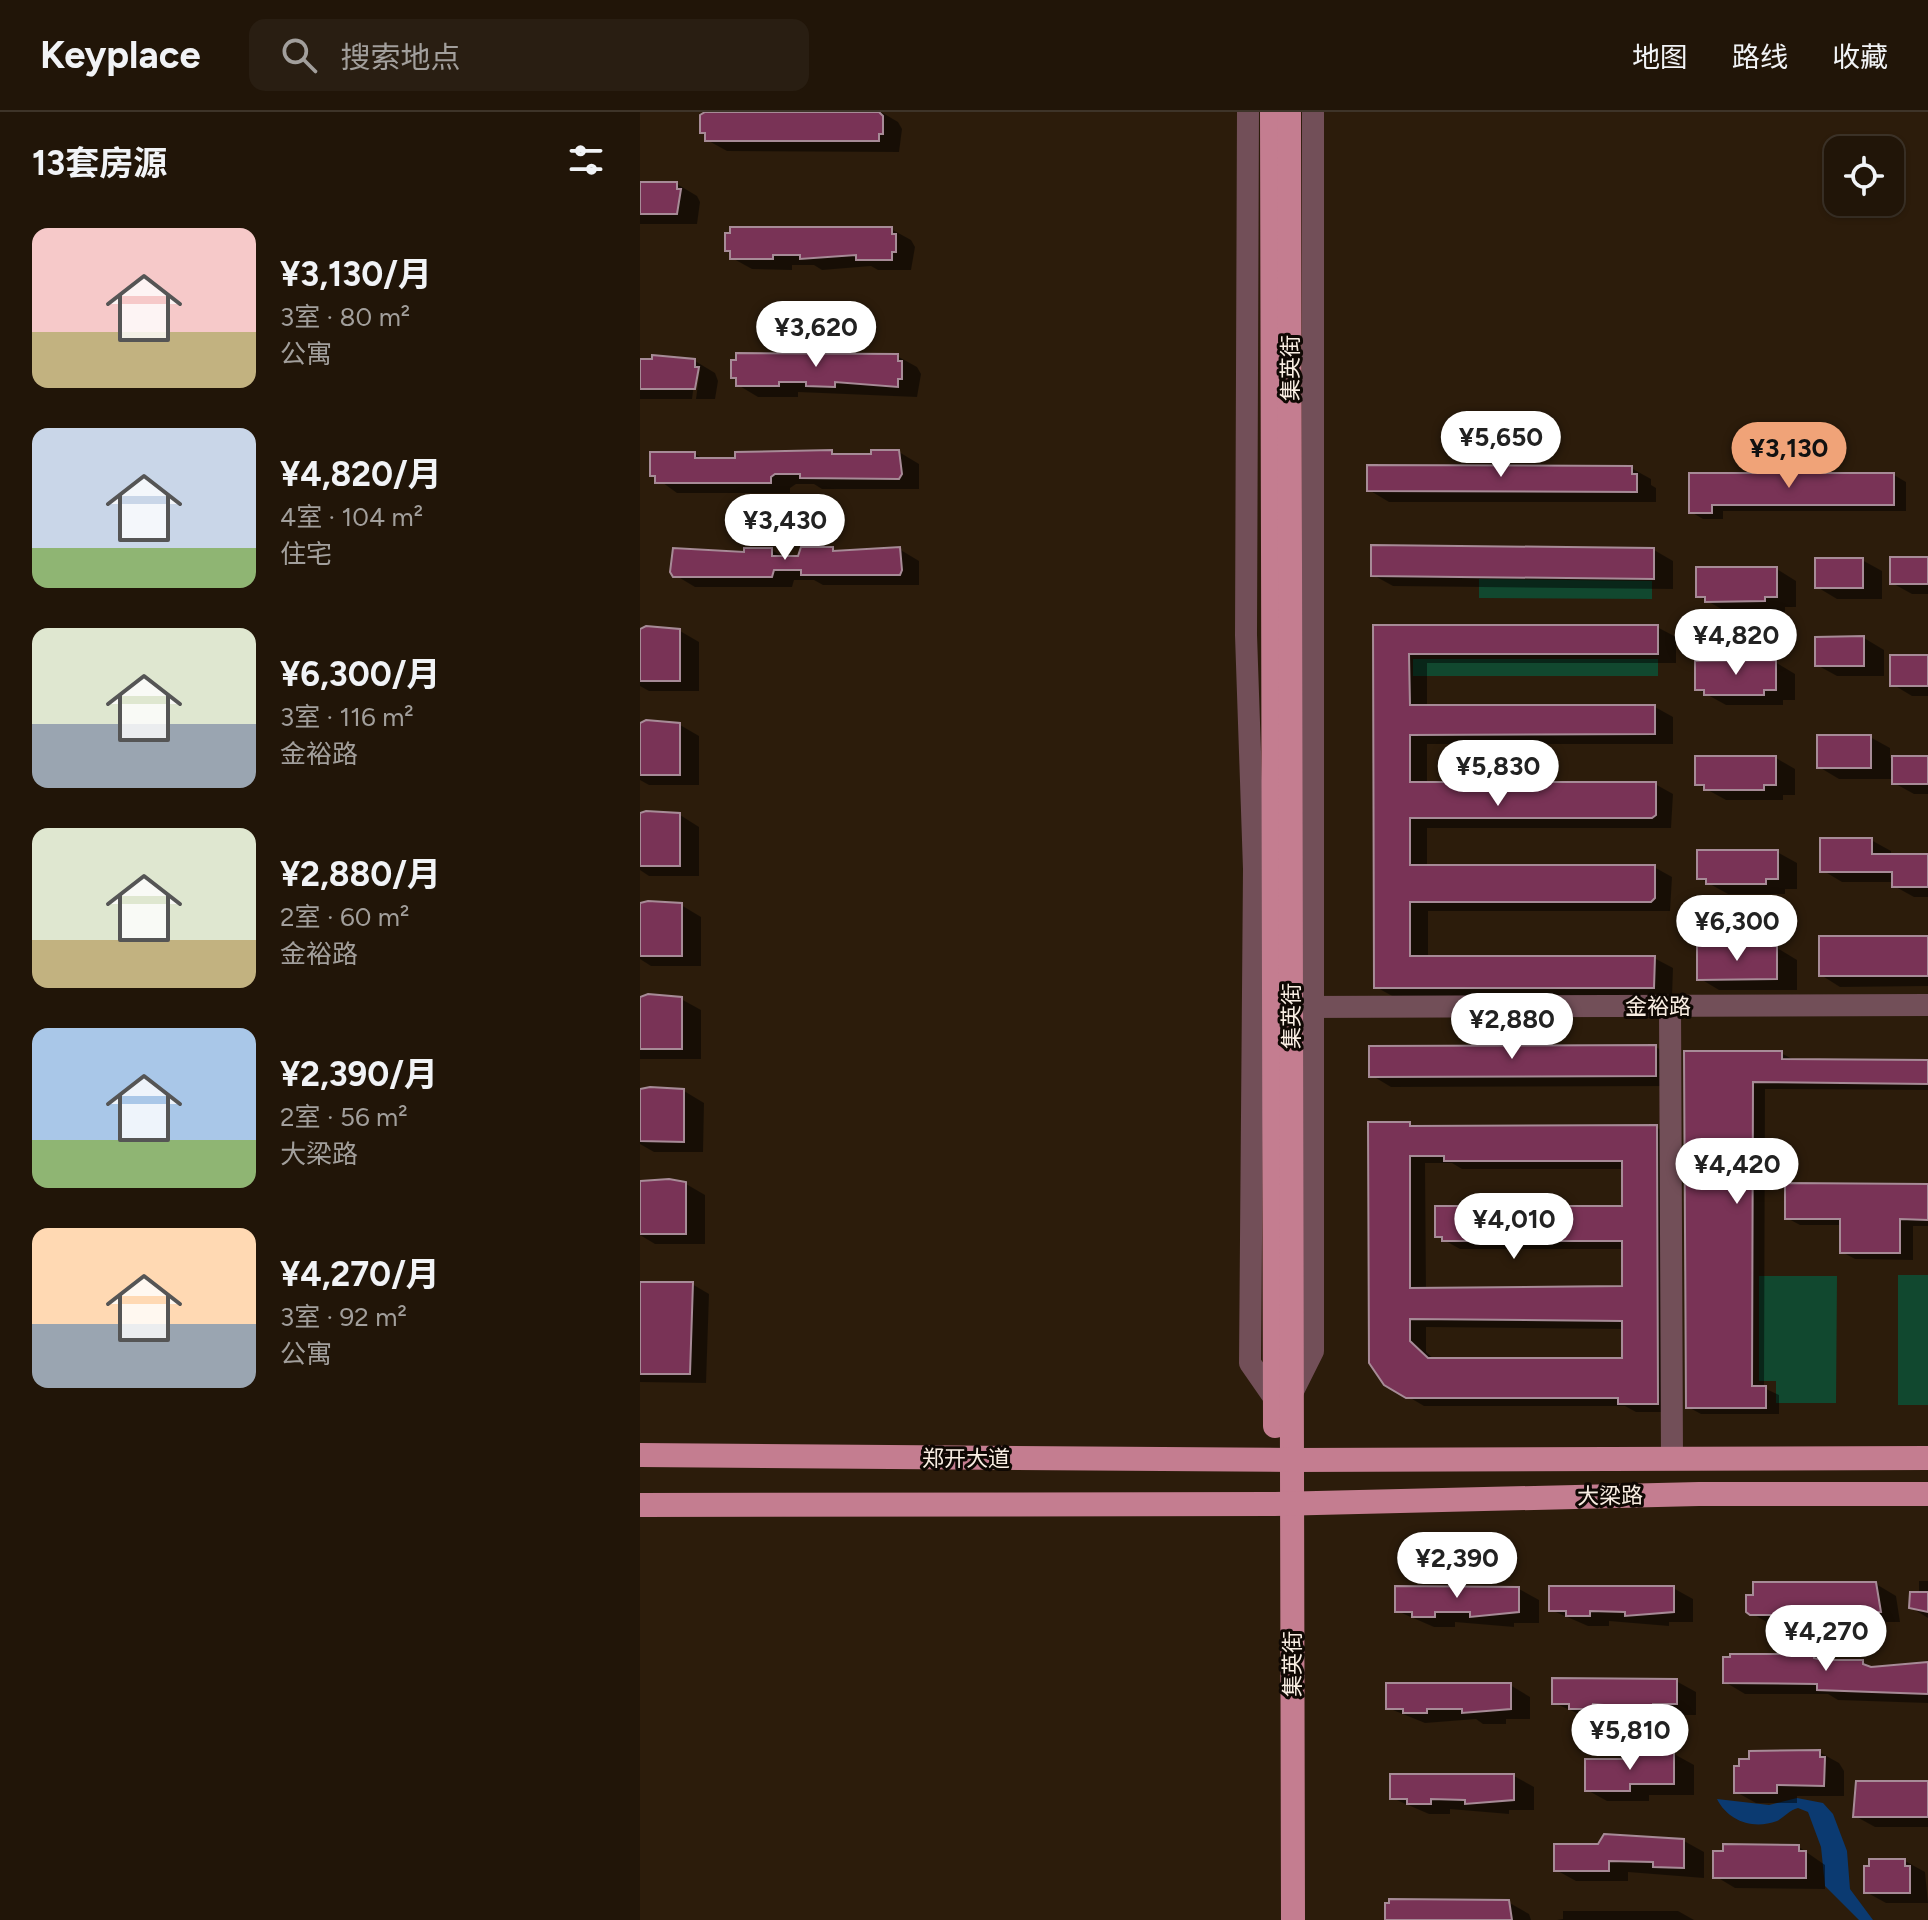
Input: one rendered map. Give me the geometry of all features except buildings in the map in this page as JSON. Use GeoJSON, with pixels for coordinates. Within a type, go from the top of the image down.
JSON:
{"type":"FeatureCollection","features":[{"type":"Feature","properties":{"kind":"main road","name":"集英街"},"geometry":{"type":"LineString","coordinates":[[1272,112],[1284,1396],[1276,1920]]}},
{"type":"Feature","properties":{"kind":"main road","name":"集英街"},"geometry":{"type":"LineString","coordinates":[[1284,1396],[1303,1007],[1289,112]]}},
{"type":"Feature","properties":{"kind":"main road","name":"郑开大道"},"geometry":{"type":"LineString","coordinates":[[640,1455],[1284,1460]]}},
{"type":"Feature","properties":{"kind":"main road","name":"大梁路"},"geometry":{"type":"LineString","coordinates":[[1284,1460],[1928,1458]]}},
{"type":"Feature","properties":{"kind":"main road","name":"大梁路"},"geometry":{"type":"LineString","coordinates":[[1284,1503],[1699,1494],[1928,1494]]}},
{"type":"Feature","properties":{"kind":"main road","name":"集英街"},"geometry":{"type":"LineString","coordinates":[[1284,1503],[1293,1920]]}},
{"type":"Feature","properties":{"kind":"main road"},"geometry":{"type":"LineString","coordinates":[[640,1505],[1284,1503]]}},
{"type":"Feature","properties":{"kind":"street"},"geometry":{"type":"LineString","coordinates":[[1248,112],[1246,635],[1254,869],[1250,1363],[1284,1396]]}},
{"type":"Feature","properties":{"kind":"street"},"geometry":{"type":"LineString","coordinates":[[1303,1007],[1313,112]]}},
{"type":"Feature","properties":{"kind":"street","name":"金裕路"},"geometry":{"type":"LineString","coordinates":[[1303,1007],[1928,1005]]}},
{"type":"Feature","properties":{"kind":"street"},"geometry":{"type":"LineString","coordinates":[[1670,1006],[1672,1458]]}},
{"type":"Feature","properties":{"kind":"green space"},"geometry":{"type":"Polygon","coordinates":[[[1479,579],[1652,581],[1652,599],[1479,598],[1479,579]]]}},
{"type":"Feature","properties":{"kind":"green space"},"geometry":{"type":"Polygon","coordinates":[[[1413,659],[1658,659],[1658,676],[1413,676],[1413,659]]]}},
{"type":"Feature","properties":{"kind":"green space"},"geometry":{"type":"Polygon","coordinates":[[[1898,1275],[1928,1275],[1928,1405],[1898,1405],[1898,1275]]]}},
{"type":"Feature","properties":{"kind":"green space"},"geometry":{"type":"Polygon","coordinates":[[[1759,1276],[1837,1276],[1836,1403],[1776,1403],[1776,1381],[1759,1381],[1759,1276]]]}},
{"type":"Feature","properties":{"kind":"water"},"geometry":{"type":"Polygon","coordinates":[[[1797,1798],[1823,1803],[1833,1814],[1847,1851],[1850,1889],[1873,1920],[1859,1920],[1825,1886],[1821,1847],[1808,1812],[1798,1808],[1768,1824],[1750,1824],[1734,1818],[1717,1799],[1769,1805],[1797,1798]]]}}]}
